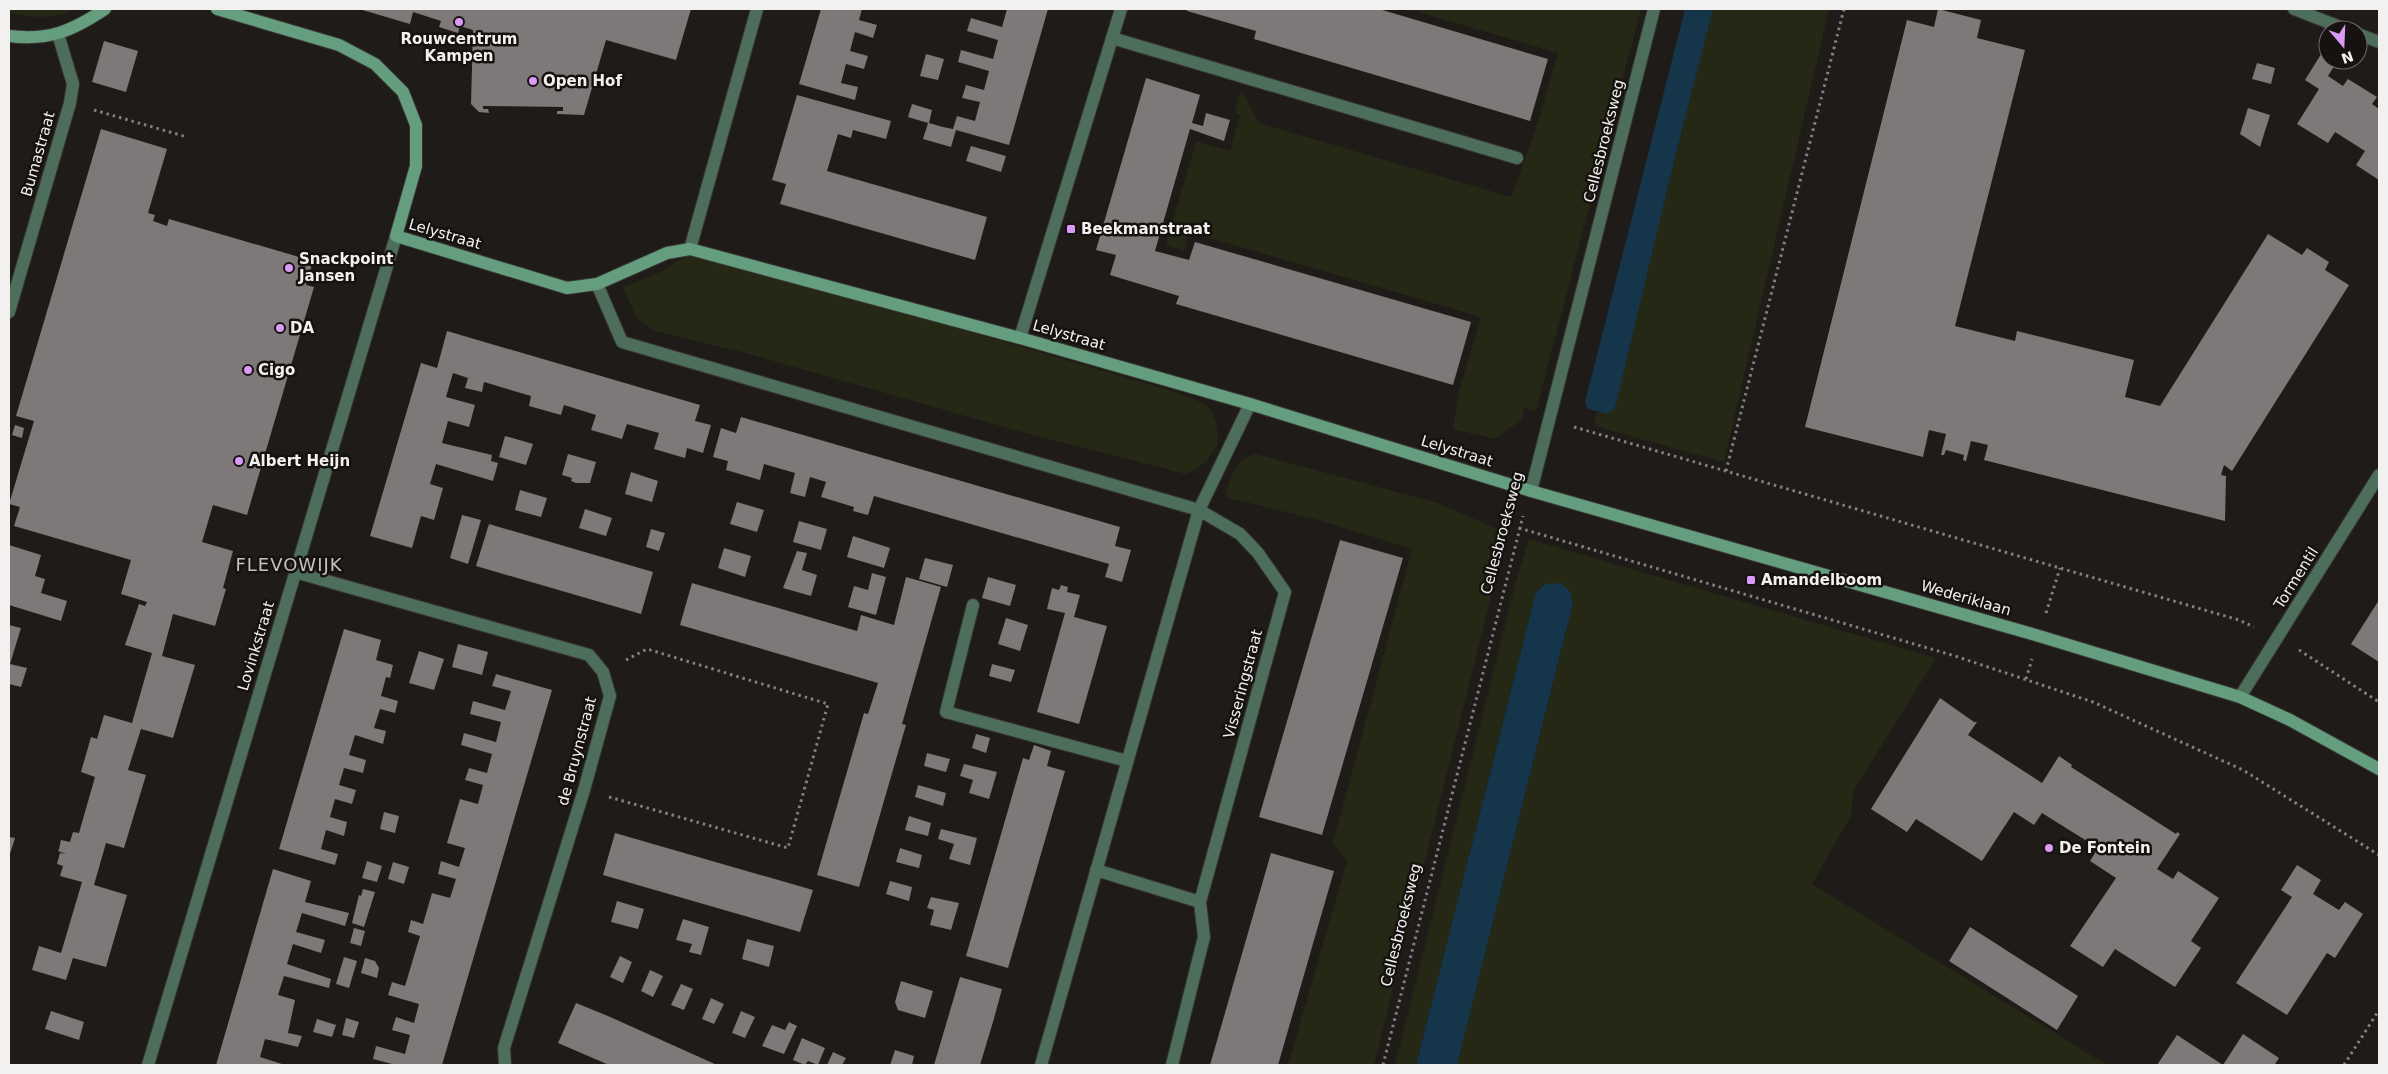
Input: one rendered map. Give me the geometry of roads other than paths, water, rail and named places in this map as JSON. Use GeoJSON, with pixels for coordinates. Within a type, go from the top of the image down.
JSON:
{"type":"FeatureCollection","features":[{"type":"Feature","properties":{"kind":"street"},"geometry":{"type":"LineString","coordinates":[[9,36],[30,38],[58,34],[80,26],[105,9]]}},
{"type":"Feature","properties":{"kind":"street"},"geometry":{"type":"LineString","coordinates":[[690,250],[756,9]]}},
{"type":"Feature","properties":{"kind":"street"},"geometry":{"type":"LineString","coordinates":[[1020,338],[1121,9]]}},
{"type":"Feature","properties":{"kind":"street","name":"Cellesbroeksweg"},"geometry":{"type":"LineString","coordinates":[[1531,491],[1654,9]]}},
{"type":"Feature","properties":{"kind":"street"},"geometry":{"type":"LineString","coordinates":[[2294,9],[2322,20]]}},
{"type":"Feature","properties":{"kind":"street","name":"Lelystraat"},"geometry":{"type":"LineString","coordinates":[[224,10],[339,45],[375,64],[403,92],[416,125],[416,166],[396,236],[566,288],[597,284],[668,253],[690,250],[1020,338],[1250,404],[1531,491]]}},
{"type":"Feature","properties":{"kind":"street","name":"Bumastraat"},"geometry":{"type":"LineString","coordinates":[[9,312],[70,103],[73,84],[58,34]]}},
{"type":"Feature","properties":{"kind":"street"},"geometry":{"type":"LineString","coordinates":[[1112,38],[1517,158]]}},
{"type":"Feature","properties":{"kind":"street","name":"Lovinkstraat"},"geometry":{"type":"LineString","coordinates":[[148,1065],[396,236]]}},
{"type":"Feature","properties":{"kind":"street"},"geometry":{"type":"LineString","coordinates":[[597,284],[622,342],[1199,510]]}},
{"type":"Feature","properties":{"kind":"street"},"geometry":{"type":"LineString","coordinates":[[1041,1065],[1199,510],[1250,404]]}},
{"type":"Feature","properties":{"kind":"street","name":"Tormentil"},"geometry":{"type":"LineString","coordinates":[[2240,697],[2379,476]]}},
{"type":"Feature","properties":{"kind":"street","name":"Wederiklaan"},"geometry":{"type":"LineString","coordinates":[[1531,491],[2039,636],[2240,697],[2290,720],[2379,769]]}},
{"type":"Feature","properties":{"kind":"street","name":"Visseringstraat"},"geometry":{"type":"LineString","coordinates":[[1172,1065],[1204,937],[1200,902],[1285,592],[1258,553],[1240,534],[1199,510]]}},
{"type":"Feature","properties":{"kind":"street","name":"de Bruynstraat"},"geometry":{"type":"LineString","coordinates":[[295,572],[588,656],[603,672],[610,696],[584,790],[504,1048],[506,1065]]}},
{"type":"Feature","properties":{"kind":"street"},"geometry":{"type":"LineString","coordinates":[[973,605],[946,712],[1127,761]]}},
{"type":"Feature","properties":{"kind":"street"},"geometry":{"type":"LineString","coordinates":[[1096,870],[1200,902]]}},
{"type":"Feature","properties":{"kind":"water"},"geometry":{"type":"Polygon","coordinates":[[[1685,9],[1713,9],[1674,161],[1616,404],[1614,409],[1607,414],[1588,409],[1585,402],[1685,9]]]}},
{"type":"Feature","properties":{"kind":"water"},"geometry":{"type":"Polygon","coordinates":[[[1560,583],[1570,591],[1573,603],[1457,1065],[1416,1065],[1536,592],[1546,584],[1560,583]]]}},
{"type":"Feature","properties":{"kind":"place","name":"Rouwcentrum Kampen"},"geometry":{"type":"Point","coordinates":[459,22]}},
{"type":"Feature","properties":{"kind":"place","name":"Open Hof"},"geometry":{"type":"Point","coordinates":[533,81]}},
{"type":"Feature","properties":{"kind":"place","name":"Beekmanstraat"},"geometry":{"type":"Point","coordinates":[1071,229]}},
{"type":"Feature","properties":{"kind":"place","name":"Snackpoint Jansen"},"geometry":{"type":"Point","coordinates":[289,268]}},
{"type":"Feature","properties":{"kind":"place","name":"DA"},"geometry":{"type":"Point","coordinates":[280,328]}},
{"type":"Feature","properties":{"kind":"place","name":"Cigo"},"geometry":{"type":"Point","coordinates":[248,370]}},
{"type":"Feature","properties":{"kind":"place","name":"Albert Heijn"},"geometry":{"type":"Point","coordinates":[239,461]}},
{"type":"Feature","properties":{"kind":"place","name":"Amandelboom"},"geometry":{"type":"Point","coordinates":[1751,580]}},
{"type":"Feature","properties":{"kind":"place","name":"De Fontein"},"geometry":{"type":"Point","coordinates":[2049,848]}},
{"type":"Feature","properties":{"kind":"district","name":"FLEVOWIJK"},"geometry":{"type":"Point","coordinates":[289,565]}}]}
